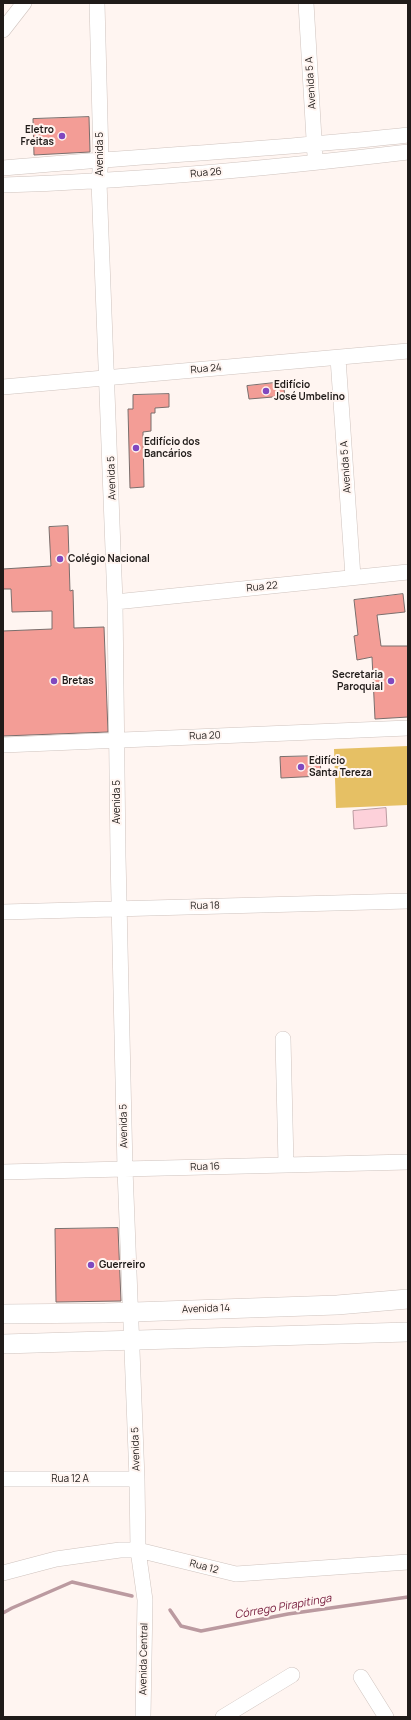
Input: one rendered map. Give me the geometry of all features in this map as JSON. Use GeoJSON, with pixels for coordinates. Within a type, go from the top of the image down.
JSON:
{"type":"FeatureCollection","features":[{"type":"Feature","properties":{"kind":"main road","name":"Avenida 14"},"geometry":{"type":"LineString","coordinates":[[3,1314],[131,1312],[368,1303],[408,1299]]}},
{"type":"Feature","properties":{"kind":"main road"},"geometry":{"type":"LineString","coordinates":[[365,1334],[361,1328],[359,1319],[361,1310],[368,1303]]}},
{"type":"Feature","properties":{"kind":"main road"},"geometry":{"type":"LineString","coordinates":[[337,1304],[343,1310],[346,1318],[343,1326],[337,1334]]}},
{"type":"Feature","properties":{"kind":"main road"},"geometry":{"type":"LineString","coordinates":[[3,1344],[408,1332]]}},
{"type":"Feature","properties":{"kind":"street"},"geometry":{"type":"LineString","coordinates":[[3,30],[24,3]]}},
{"type":"Feature","properties":{"kind":"street","name":"Avenida 5"},"geometry":{"type":"LineString","coordinates":[[97,3],[101,159],[99,182],[116,602],[119,908],[125,1169],[137,1479],[138,1550],[145,1600]]}},
{"type":"Feature","properties":{"kind":"street","name":"Avenida 5 A"},"geometry":{"type":"LineString","coordinates":[[306,3],[315,163]]}},
{"type":"Feature","properties":{"kind":"street","name":"Rua 26"},"geometry":{"type":"LineString","coordinates":[[3,168],[101,159],[315,146],[408,135]]}},
{"type":"Feature","properties":{"kind":"street"},"geometry":{"type":"LineString","coordinates":[[379,138],[382,155]]}},
{"type":"Feature","properties":{"kind":"street"},"geometry":{"type":"LineString","coordinates":[[208,152],[209,172]]}},
{"type":"Feature","properties":{"kind":"street","name":"Rua 26"},"geometry":{"type":"LineString","coordinates":[[3,185],[99,182],[315,163],[408,152]]}},
{"type":"Feature","properties":{"kind":"street","name":"Rua 24"},"geometry":{"type":"LineString","coordinates":[[3,387],[408,351]]}},
{"type":"Feature","properties":{"kind":"street","name":"Avenida 5 A"},"geometry":{"type":"LineString","coordinates":[[338,358],[353,577]]}},
{"type":"Feature","properties":{"kind":"street","name":"Rua 22"},"geometry":{"type":"LineString","coordinates":[[116,602],[408,572]]}},
{"type":"Feature","properties":{"kind":"street","name":"Rua 20"},"geometry":{"type":"LineString","coordinates":[[3,745],[408,728]]}},
{"type":"Feature","properties":{"kind":"street","name":"Rua 18"},"geometry":{"type":"LineString","coordinates":[[3,912],[408,901]]}},
{"type":"Feature","properties":{"kind":"street"},"geometry":{"type":"LineString","coordinates":[[283,1039],[286,1164]]}},
{"type":"Feature","properties":{"kind":"street","name":"Rua 16"},"geometry":{"type":"LineString","coordinates":[[3,1172],[408,1162]]}},
{"type":"Feature","properties":{"kind":"street","name":"Rua 12 A"},"geometry":{"type":"LineString","coordinates":[[3,1479],[137,1479]]}},
{"type":"Feature","properties":{"kind":"street","name":"Rua 12"},"geometry":{"type":"LineString","coordinates":[[3,1573],[56,1559],[120,1550],[138,1550],[236,1574],[408,1562]]}},
{"type":"Feature","properties":{"kind":"street","name":"Avenida Central"},"geometry":{"type":"LineString","coordinates":[[143,1717],[145,1600]]}},
{"type":"Feature","properties":{"kind":"street"},"geometry":{"type":"LineString","coordinates":[[222,1717],[292,1675]]}},
{"type":"Feature","properties":{"kind":"street"},"geometry":{"type":"LineString","coordinates":[[361,1677],[386,1717]]}},
{"type":"Feature","properties":{"kind":"shaded area"},"geometry":{"type":"Polygon","coordinates":[[[408,746],[408,805],[336,808],[334,749],[408,746]]]}},
{"type":"Feature","properties":{"kind":"shaded area"},"geometry":{"type":"Polygon","coordinates":[[[386,808],[387,826],[354,829],[353,811],[386,808]]]}},
{"type":"Feature","properties":{"kind":"building","name":"Eletro Freitas"},"geometry":{"type":"Polygon","coordinates":[[[89,117],[90,152],[34,155],[33,119],[89,117]]]}},
{"type":"Feature","properties":{"kind":"building","name":"Edifício José Umbelino"},"geometry":{"type":"Polygon","coordinates":[[[283,382],[285,396],[249,399],[247,386],[283,382]]]}},
{"type":"Feature","properties":{"kind":"building","name":"Edifício dos Bancários"},"geometry":{"type":"Polygon","coordinates":[[[169,394],[169,407],[155,408],[155,413],[151,413],[151,431],[143,432],[144,487],[130,488],[128,409],[133,409],[133,395],[169,394]]]}},
{"type":"Feature","properties":{"kind":"building","name":"Bretas"},"geometry":{"type":"Polygon","coordinates":[[[68,526],[70,591],[73,590],[74,628],[104,627],[108,732],[3,736],[3,631],[52,629],[52,611],[12,612],[11,589],[3,589],[3,569],[51,566],[49,527],[68,526]]]}},
{"type":"Feature","properties":{"kind":"building"},"geometry":{"type":"Polygon","coordinates":[[[403,594],[405,612],[377,615],[381,646],[408,646],[408,717],[375,719],[372,657],[357,660],[354,636],[358,635],[354,600],[403,594]]]}},
{"type":"Feature","properties":{"kind":"building","name":"Edifício Santa Tereza"},"geometry":{"type":"Polygon","coordinates":[[[320,756],[321,776],[281,778],[280,757],[320,756]]]}},
{"type":"Feature","properties":{"kind":"building","name":"Guerreiro"},"geometry":{"type":"Polygon","coordinates":[[[118,1228],[121,1301],[56,1302],[55,1229],[118,1228]]]}},
{"type":"Feature","properties":{"kind":"waterway","name":"Córrego Pirapitinga"},"geometry":{"type":"LineString","coordinates":[[3,1613],[72,1582],[132,1596]]}},
{"type":"Feature","properties":{"kind":"waterway","name":"Córrego Pirapitinga"},"geometry":{"type":"LineString","coordinates":[[170,1610],[181,1626],[201,1631],[288,1614],[408,1597]]}},
{"type":"Feature","properties":{"kind":"place","name":"Eletro Freitas"},"geometry":{"type":"Point","coordinates":[62,136]}},
{"type":"Feature","properties":{"kind":"place","name":"Edifício José Umbelino"},"geometry":{"type":"Point","coordinates":[266,391]}},
{"type":"Feature","properties":{"kind":"place","name":"Edifício dos Bancários"},"geometry":{"type":"Point","coordinates":[136,448]}},
{"type":"Feature","properties":{"kind":"place","name":"Colégio Nacional"},"geometry":{"type":"Point","coordinates":[60,559]}},
{"type":"Feature","properties":{"kind":"place","name":"Bretas"},"geometry":{"type":"Point","coordinates":[54,681]}},
{"type":"Feature","properties":{"kind":"place","name":"Secretaria Paroquial"},"geometry":{"type":"Point","coordinates":[391,681]}},
{"type":"Feature","properties":{"kind":"place","name":"Edifício Santa Tereza"},"geometry":{"type":"Point","coordinates":[301,767]}},
{"type":"Feature","properties":{"kind":"place","name":"Guerreiro"},"geometry":{"type":"Point","coordinates":[91,1265]}}]}
